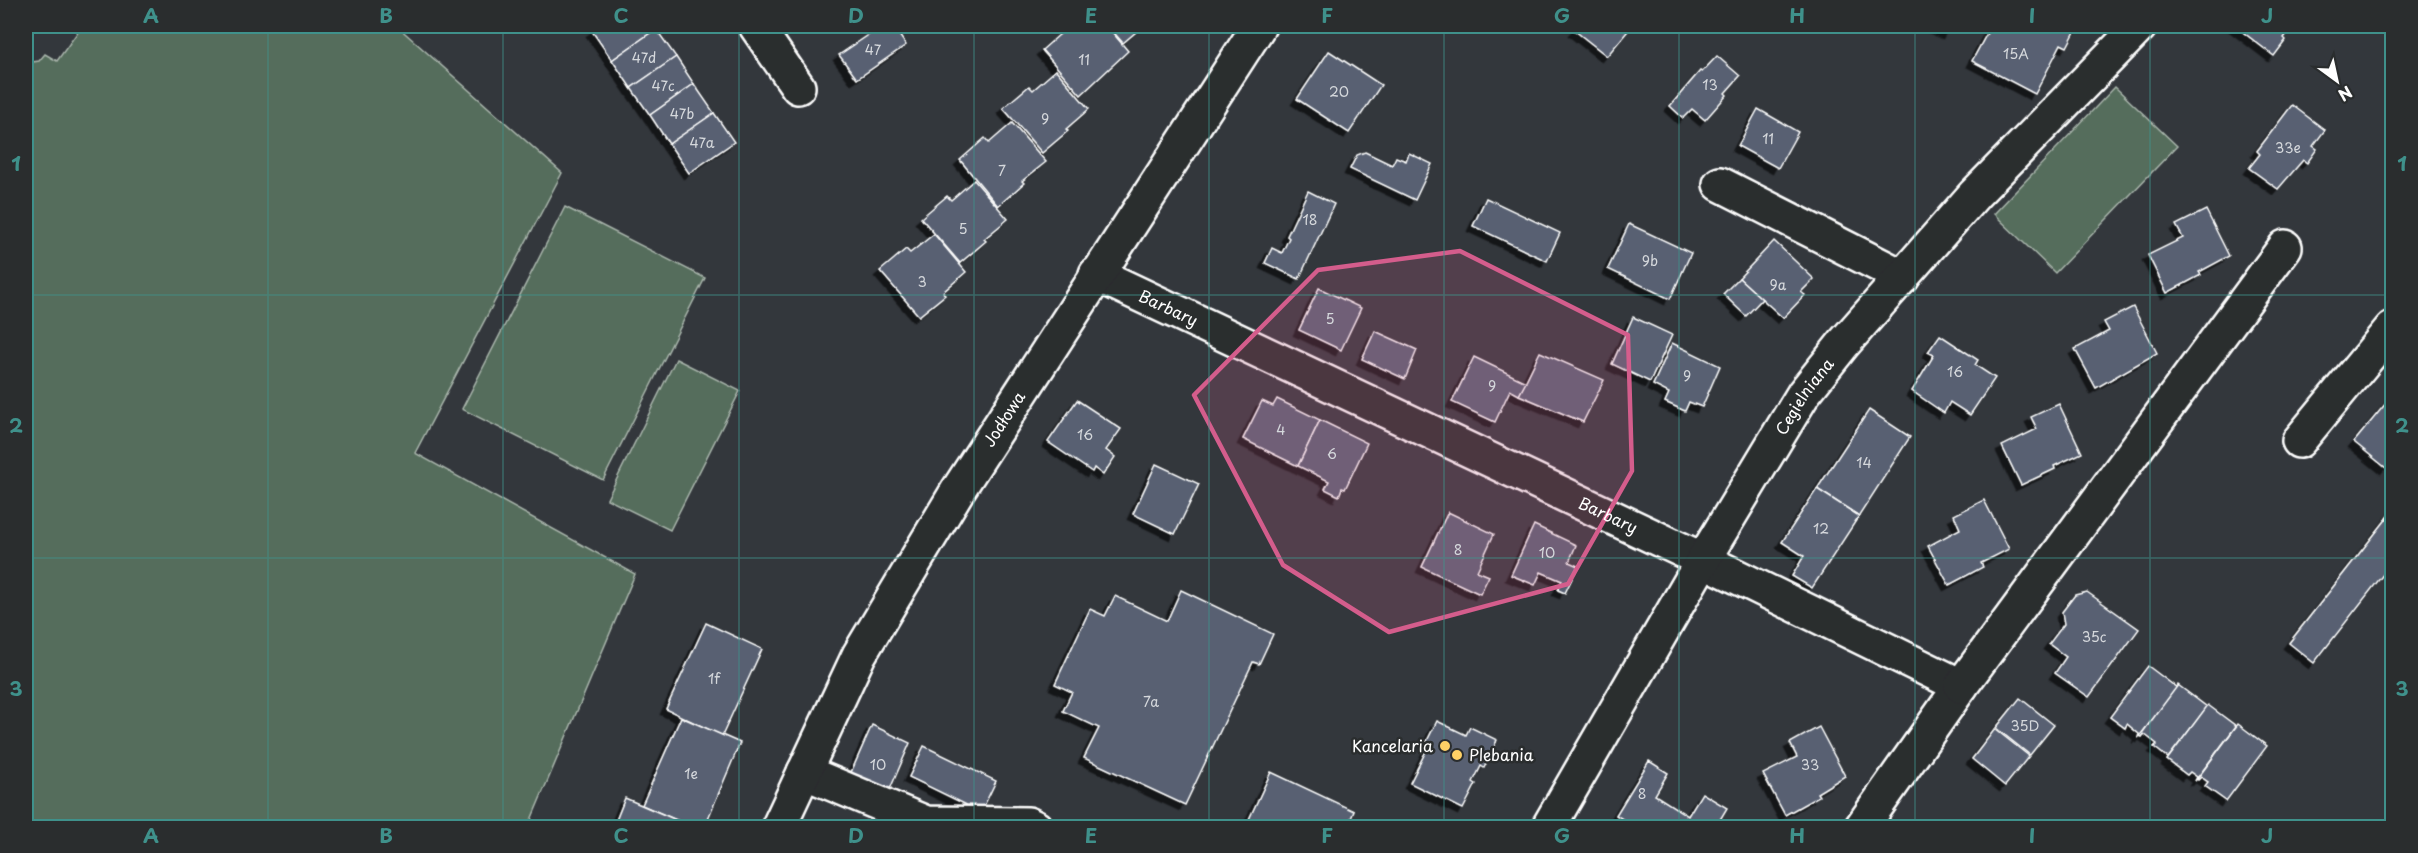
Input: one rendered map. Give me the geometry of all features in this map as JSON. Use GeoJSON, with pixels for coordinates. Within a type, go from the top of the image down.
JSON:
{"type":"FeatureCollection","features":[{"type":"Feature","properties":{"kind":"street"},"geometry":{"type":"LineString","coordinates":[[756,26],[798,87]]}},
{"type":"Feature","properties":{"kind":"street","name":"Jodłowa"},"geometry":{"type":"LineString","coordinates":[[778,828],[859,655],[958,489],[1259,26]]}},
{"type":"Feature","properties":{"kind":"street","name":"Cegielniana"},"geometry":{"type":"LineString","coordinates":[[1548,828],[1703,560],[1804,393],[1844,343],[1975,194],[2140,26]]}},
{"type":"Feature","properties":{"kind":"street"},"geometry":{"type":"LineString","coordinates":[[1720,184],[1903,277]]}},
{"type":"Feature","properties":{"kind":"street"},"geometry":{"type":"LineString","coordinates":[[1862,828],[1962,686],[2285,247]]}},
{"type":"Feature","properties":{"kind":"street","name":"Barbary"},"geometry":{"type":"LineString","coordinates":[[1096,274],[1703,560],[1962,686]]}},
{"type":"Feature","properties":{"kind":"street"},"geometry":{"type":"LineString","coordinates":[[2299,441],[2392,328]]}},
{"type":"Feature","properties":{"kind":"street"},"geometry":{"type":"LineString","coordinates":[[804,772],[926,823],[1028,824],[1036,828]]}},
{"type":"Feature","properties":{"kind":"highlighted area"},"geometry":{"type":"Polygon","coordinates":[[[1460,251],[1628,335],[1632,471],[1568,584],[1389,632],[1283,565],[1194,395],[1318,270],[1460,251]]]}},
{"type":"Feature","properties":{"kind":"green space"},"geometry":{"type":"Polygon","coordinates":[[[82,26],[397,26],[562,173],[415,453],[635,574],[528,827],[26,827],[26,63],[39,61],[45,54],[57,61],[82,26]]]}},
{"type":"Feature","properties":{"kind":"green space"},"geometry":{"type":"Polygon","coordinates":[[[2115,87],[2177,146],[2055,273],[1994,214],[2115,87]]]}},
{"type":"Feature","properties":{"kind":"green space"},"geometry":{"type":"Polygon","coordinates":[[[565,207],[705,278],[603,480],[462,409],[565,207]]]}},
{"type":"Feature","properties":{"kind":"green space"},"geometry":{"type":"Polygon","coordinates":[[[676,359],[740,391],[670,530],[607,499],[676,359]]]}},
{"type":"Feature","properties":{"kind":"building"},"geometry":{"type":"Polygon","coordinates":[[[600,26],[654,26],[656,29],[612,60],[592,31],[600,26]]]}},
{"type":"Feature","properties":{"kind":"building"},"geometry":{"type":"Polygon","coordinates":[[[882,26],[893,26],[906,45],[857,79],[839,55],[882,26]]]}},
{"type":"Feature","properties":{"kind":"building"},"geometry":{"type":"Polygon","coordinates":[[[1080,26],[1107,26],[1128,51],[1081,95],[1042,50],[1068,27],[1072,32],[1080,26]]]}},
{"type":"Feature","properties":{"kind":"building"},"geometry":{"type":"Polygon","coordinates":[[[1108,26],[1143,26],[1123,43],[1108,26]]]}},
{"type":"Feature","properties":{"kind":"building"},"geometry":{"type":"Polygon","coordinates":[[[1578,26],[1632,26],[1607,56],[1574,30],[1578,26]]]}},
{"type":"Feature","properties":{"kind":"building"},"geometry":{"type":"Polygon","coordinates":[[[1932,26],[1952,26],[1948,33],[1932,26]]]}},
{"type":"Feature","properties":{"kind":"building"},"geometry":{"type":"Polygon","coordinates":[[[1991,26],[2078,26],[2067,47],[2061,44],[2035,94],[1972,61],[1991,26]]]}},
{"type":"Feature","properties":{"kind":"building"},"geometry":{"type":"Polygon","coordinates":[[[2235,26],[2293,26],[2274,56],[2235,26]]]}},
{"type":"Feature","properties":{"kind":"building"},"geometry":{"type":"Polygon","coordinates":[[[656,29],[676,57],[631,88],[612,60],[656,29]]]}},
{"type":"Feature","properties":{"kind":"building"},"geometry":{"type":"Polygon","coordinates":[[[1329,51],[1381,85],[1349,133],[1297,99],[1329,51]]]}},
{"type":"Feature","properties":{"kind":"building"},"geometry":{"type":"Polygon","coordinates":[[[1717,56],[1740,76],[1705,120],[1692,109],[1683,118],[1670,106],[1700,71],[1702,72],[1717,56]]]}},
{"type":"Feature","properties":{"kind":"building"},"geometry":{"type":"Polygon","coordinates":[[[676,57],[694,84],[650,115],[631,88],[676,57]]]}},
{"type":"Feature","properties":{"kind":"building"},"geometry":{"type":"Polygon","coordinates":[[[1056,70],[1089,109],[1042,153],[1003,108],[1029,86],[1033,90],[1056,70]]]}},
{"type":"Feature","properties":{"kind":"building"},"geometry":{"type":"Polygon","coordinates":[[[694,84],[714,113],[669,144],[650,115],[694,84]]]}},
{"type":"Feature","properties":{"kind":"building"},"geometry":{"type":"Polygon","coordinates":[[[2292,105],[2325,130],[2313,146],[2317,149],[2307,163],[2303,160],[2278,189],[2249,168],[2260,154],[2257,151],[2292,105]]]}},
{"type":"Feature","properties":{"kind":"building"},"geometry":{"type":"Polygon","coordinates":[[[1758,109],[1798,132],[1778,168],[1738,146],[1758,109]]]}},
{"type":"Feature","properties":{"kind":"building"},"geometry":{"type":"Polygon","coordinates":[[[714,113],[734,142],[689,173],[669,144],[714,113]]]}},
{"type":"Feature","properties":{"kind":"building"},"geometry":{"type":"Polygon","coordinates":[[[1012,123],[1046,162],[1022,181],[1024,183],[998,206],[960,160],[985,138],[989,143],[1012,123]]]}},
{"type":"Feature","properties":{"kind":"building"},"geometry":{"type":"Polygon","coordinates":[[[1365,152],[1392,165],[1396,157],[1406,161],[1409,153],[1432,164],[1415,200],[1350,169],[1357,155],[1365,152]]]}},
{"type":"Feature","properties":{"kind":"building"},"geometry":{"type":"Polygon","coordinates":[[[974,180],[1008,219],[960,263],[921,218],[947,196],[951,200],[974,180]]]}},
{"type":"Feature","properties":{"kind":"building"},"geometry":{"type":"Polygon","coordinates":[[[1308,191],[1334,204],[1299,279],[1265,263],[1272,248],[1282,253],[1289,238],[1287,236],[1308,191]]]}},
{"type":"Feature","properties":{"kind":"building"},"geometry":{"type":"Polygon","coordinates":[[[1486,198],[1560,233],[1547,261],[1473,226],[1486,198]]]}},
{"type":"Feature","properties":{"kind":"building"},"geometry":{"type":"Polygon","coordinates":[[[2206,210],[2229,256],[2199,272],[2201,275],[2167,293],[2148,255],[2183,238],[2176,225],[2206,210]]]}},
{"type":"Feature","properties":{"kind":"building"},"geometry":{"type":"Polygon","coordinates":[[[1629,224],[1691,253],[1670,299],[1608,269],[1629,224]]]}},
{"type":"Feature","properties":{"kind":"building"},"geometry":{"type":"Polygon","coordinates":[[[934,234],[966,272],[943,292],[945,295],[919,316],[880,271],[906,249],[910,253],[934,234]]]}},
{"type":"Feature","properties":{"kind":"building"},"geometry":{"type":"Polygon","coordinates":[[[1774,241],[1814,279],[1801,292],[1805,295],[1783,318],[1739,278],[1774,241]]]}},
{"type":"Feature","properties":{"kind":"building"},"geometry":{"type":"Polygon","coordinates":[[[1739,278],[1762,299],[1746,316],[1723,294],[1739,278]]]}},
{"type":"Feature","properties":{"kind":"building"},"geometry":{"type":"Polygon","coordinates":[[[1319,288],[1361,308],[1341,350],[1299,330],[1319,288]]]}},
{"type":"Feature","properties":{"kind":"building"},"geometry":{"type":"Polygon","coordinates":[[[2133,307],[2157,353],[2096,388],[2075,349],[2109,331],[2104,322],[2133,307]]]}},
{"type":"Feature","properties":{"kind":"building"},"geometry":{"type":"Polygon","coordinates":[[[1633,317],[1672,335],[1650,382],[1612,364],[1633,317]]]}},
{"type":"Feature","properties":{"kind":"building"},"geometry":{"type":"Polygon","coordinates":[[[1375,331],[1417,350],[1405,379],[1362,359],[1375,331]]]}},
{"type":"Feature","properties":{"kind":"building"},"geometry":{"type":"Polygon","coordinates":[[[1940,335],[1978,360],[1975,365],[1995,378],[1970,415],[1950,402],[1944,413],[1912,391],[1934,355],[1928,352],[1940,335]]]}},
{"type":"Feature","properties":{"kind":"building"},"geometry":{"type":"Polygon","coordinates":[[[1672,343],[1720,366],[1702,407],[1689,402],[1685,411],[1665,402],[1669,393],[1653,385],[1672,343]]]}},
{"type":"Feature","properties":{"kind":"building"},"geometry":{"type":"Polygon","coordinates":[[[1540,352],[1604,380],[1583,422],[1519,395],[1540,352]]]}},
{"type":"Feature","properties":{"kind":"building"},"geometry":{"type":"Polygon","coordinates":[[[1474,357],[1526,382],[1519,395],[1510,390],[1495,422],[1452,402],[1474,357]]]}},
{"type":"Feature","properties":{"kind":"building"},"geometry":{"type":"Polygon","coordinates":[[[2392,396],[2392,464],[2391,462],[2386,468],[2354,442],[2392,396]]]}},
{"type":"Feature","properties":{"kind":"building"},"geometry":{"type":"Polygon","coordinates":[[[1277,399],[1320,420],[1298,466],[1243,439],[1262,401],[1273,406],[1277,399]]]}},
{"type":"Feature","properties":{"kind":"building"},"geometry":{"type":"Polygon","coordinates":[[[1077,400],[1121,429],[1106,450],[1115,457],[1103,475],[1094,468],[1092,472],[1048,442],[1077,400]]]}},
{"type":"Feature","properties":{"kind":"building"},"geometry":{"type":"Polygon","coordinates":[[[2059,404],[2082,453],[2021,485],[2002,446],[2037,429],[2031,417],[2059,404]]]}},
{"type":"Feature","properties":{"kind":"building"},"geometry":{"type":"Polygon","coordinates":[[[1869,410],[1910,437],[1859,516],[1817,489],[1869,410]]]}},
{"type":"Feature","properties":{"kind":"building"},"geometry":{"type":"Polygon","coordinates":[[[1320,420],[1367,443],[1345,489],[1342,488],[1339,496],[1325,489],[1329,481],[1298,466],[1320,420]]]}},
{"type":"Feature","properties":{"kind":"building"},"geometry":{"type":"Polygon","coordinates":[[[1156,464],[1199,484],[1175,534],[1133,514],[1156,464]]]}},
{"type":"Feature","properties":{"kind":"building"},"geometry":{"type":"Polygon","coordinates":[[[1817,489],[1859,516],[1812,588],[1792,576],[1804,556],[1782,542],[1817,489]]]}},
{"type":"Feature","properties":{"kind":"building"},"geometry":{"type":"Polygon","coordinates":[[[1984,500],[2009,549],[1981,563],[1983,567],[1949,585],[1928,546],[1960,529],[1954,515],[1984,500]]]}},
{"type":"Feature","properties":{"kind":"building"},"geometry":{"type":"Polygon","coordinates":[[[1448,512],[1494,534],[1477,571],[1489,576],[1480,594],[1422,567],[1448,512]]]}},
{"type":"Feature","properties":{"kind":"building"},"geometry":{"type":"Polygon","coordinates":[[[2392,512],[2392,563],[2314,663],[2289,643],[2392,512]]]}},
{"type":"Feature","properties":{"kind":"building"},"geometry":{"type":"Polygon","coordinates":[[[1534,525],[1576,545],[1569,562],[1578,566],[1565,593],[1558,590],[1562,581],[1541,572],[1535,585],[1511,575],[1534,525]]]}},
{"type":"Feature","properties":{"kind":"building"},"geometry":{"type":"Polygon","coordinates":[[[1181,590],[1273,634],[1259,664],[1253,662],[1185,805],[1084,758],[1099,728],[1063,711],[1072,692],[1055,684],[1090,609],[1105,616],[1115,596],[1167,621],[1181,590]]]}},
{"type":"Feature","properties":{"kind":"building"},"geometry":{"type":"Polygon","coordinates":[[[2087,592],[2139,629],[2089,697],[2055,673],[2066,657],[2049,644],[2064,624],[2062,612],[2075,595],[2087,592]]]}},
{"type":"Feature","properties":{"kind":"building"},"geometry":{"type":"Polygon","coordinates":[[[706,623],[762,649],[722,736],[666,709],[706,623]]]}},
{"type":"Feature","properties":{"kind":"building"},"geometry":{"type":"Polygon","coordinates":[[[2148,666],[2177,688],[2138,738],[2139,734],[2127,724],[2125,728],[2110,717],[2148,666]]]}},
{"type":"Feature","properties":{"kind":"building"},"geometry":{"type":"Polygon","coordinates":[[[2178,685],[2207,707],[2168,758],[2154,747],[2157,744],[2144,734],[2140,736],[2178,685]]]}},
{"type":"Feature","properties":{"kind":"building"},"geometry":{"type":"Polygon","coordinates":[[[2020,698],[2054,725],[2030,755],[1996,728],[2020,698]]]}},
{"type":"Feature","properties":{"kind":"building"},"geometry":{"type":"Polygon","coordinates":[[[2208,705],[2236,726],[2195,781],[2197,777],[2190,772],[2187,775],[2167,760],[2208,705]]]}},
{"type":"Feature","properties":{"kind":"building"},"geometry":{"type":"Polygon","coordinates":[[[681,717],[740,743],[704,828],[694,828],[642,805],[681,717]]]}},
{"type":"Feature","properties":{"kind":"building","name":"Plebania"},"geometry":{"type":"Polygon","coordinates":[[[1437,721],[1466,735],[1470,727],[1497,740],[1484,768],[1481,766],[1473,782],[1476,784],[1463,809],[1410,783],[1429,745],[1426,743],[1437,721]]]}},
{"type":"Feature","properties":{"kind":"building"},"geometry":{"type":"Polygon","coordinates":[[[2238,724],[2267,746],[2226,801],[2205,786],[2208,782],[2201,777],[2197,779],[2238,724]]]}},
{"type":"Feature","properties":{"kind":"building"},"geometry":{"type":"Polygon","coordinates":[[[872,725],[910,743],[884,803],[845,786],[872,725]]]}},
{"type":"Feature","properties":{"kind":"building"},"geometry":{"type":"Polygon","coordinates":[[[1819,727],[1845,776],[1817,793],[1819,796],[1785,815],[1763,774],[1797,757],[1790,743],[1819,727]]]}},
{"type":"Feature","properties":{"kind":"building"},"geometry":{"type":"Polygon","coordinates":[[[1995,729],[2029,756],[2005,786],[1972,759],[1995,729]]]}},
{"type":"Feature","properties":{"kind":"building"},"geometry":{"type":"Polygon","coordinates":[[[924,746],[996,781],[981,812],[909,777],[924,746]]]}},
{"type":"Feature","properties":{"kind":"building"},"geometry":{"type":"Polygon","coordinates":[[[1649,761],[1668,773],[1655,795],[1688,816],[1702,793],[1727,808],[1715,828],[1619,828],[1624,820],[1616,815],[1649,761]]]}},
{"type":"Feature","properties":{"kind":"building"},"geometry":{"type":"Polygon","coordinates":[[[1271,772],[1354,811],[1347,828],[1245,828],[1271,772]]]}},
{"type":"Feature","properties":{"kind":"building"},"geometry":{"type":"Polygon","coordinates":[[[625,798],[681,822],[678,828],[613,828],[625,798]]]}},
{"type":"Feature","properties":{"kind":"place","name":"Kancelaria"},"geometry":{"type":"Point","coordinates":[1445,746]}},
{"type":"Feature","properties":{"kind":"place","name":"Plebania"},"geometry":{"type":"Point","coordinates":[1457,755]}}]}
